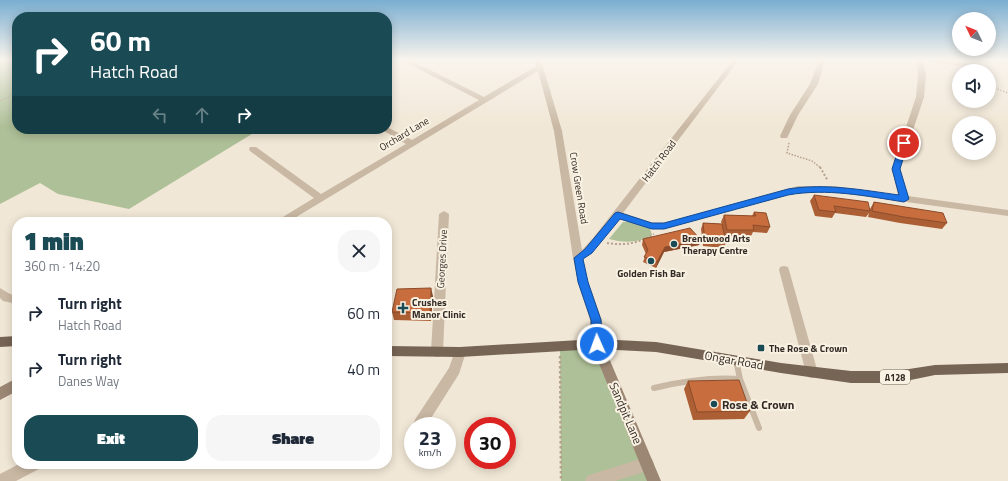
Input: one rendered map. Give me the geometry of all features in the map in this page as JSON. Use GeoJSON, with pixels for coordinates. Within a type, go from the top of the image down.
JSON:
{"type":"FeatureCollection","features":[{"type":"Feature","properties":{"kind":"main road","name":"Ongar Road"},"geometry":{"type":"LineString","coordinates":[[392,351],[460,352],[597,344],[656,347],[812,373],[851,377],[896,377],[935,370],[1008,368]]}},
{"type":"Feature","properties":{"kind":"street"},"geometry":{"type":"LineString","coordinates":[[449,82],[484,100]]}},
{"type":"Feature","properties":{"kind":"street","name":"Orchard Lane"},"geometry":{"type":"LineString","coordinates":[[288,217],[484,100],[510,82]]}},
{"type":"Feature","properties":{"kind":"street","name":"Crow Green Road"},"geometry":{"type":"LineString","coordinates":[[544,82],[558,131],[583,282],[596,320],[597,344]]}},
{"type":"Feature","properties":{"kind":"street","name":"Hatch Road"},"geometry":{"type":"LineString","coordinates":[[578,258],[588,251],[618,215],[719,82]]}},
{"type":"Feature","properties":{"kind":"street"},"geometry":{"type":"LineString","coordinates":[[784,136],[794,115],[815,82]]}},
{"type":"Feature","properties":{"kind":"street"},"geometry":{"type":"LineString","coordinates":[[904,199],[896,169],[920,97],[921,82]]}},
{"type":"Feature","properties":{"kind":"street"},"geometry":{"type":"LineString","coordinates":[[392,132],[411,143]]}},
{"type":"Feature","properties":{"kind":"street"},"geometry":{"type":"LineString","coordinates":[[253,149],[320,198]]}},
{"type":"Feature","properties":{"kind":"street"},"geometry":{"type":"LineString","coordinates":[[618,215],[652,226],[664,226],[798,189],[831,189],[1008,213]]}},
{"type":"Feature","properties":{"kind":"street","name":"Georges Drive"},"geometry":{"type":"LineString","coordinates":[[437,352],[444,214]]}},
{"type":"Feature","properties":{"kind":"street"},"geometry":{"type":"LineString","coordinates":[[784,270],[812,373]]}},
{"type":"Feature","properties":{"kind":"street","name":"Sandpit Lane"},"geometry":{"type":"LineString","coordinates":[[597,344],[654,481]]}},
{"type":"Feature","properties":{"kind":"street"},"geometry":{"type":"LineString","coordinates":[[424,417],[455,370],[460,352]]}},
{"type":"Feature","properties":{"kind":"street"},"geometry":{"type":"LineString","coordinates":[[0,394],[12,387]]}},
{"type":"Feature","properties":{"kind":"street"},"geometry":{"type":"LineString","coordinates":[[592,481],[647,464]]}},
{"type":"Feature","properties":{"kind":"street"},"geometry":{"type":"LineString","coordinates":[[1,481],[24,469]]}},
{"type":"Feature","properties":{"kind":"lane"},"geometry":{"type":"LineString","coordinates":[[736,360],[740,379],[759,428]]}},
{"type":"Feature","properties":{"kind":"lane"},"geometry":{"type":"LineString","coordinates":[[654,388],[683,381],[715,378],[740,379]]}},
{"type":"Feature","properties":{"kind":"path"},"geometry":{"type":"LineString","coordinates":[[996,89],[1008,93]]}},
{"type":"Feature","properties":{"kind":"path"},"geometry":{"type":"LineString","coordinates":[[0,101],[12,95]]}},
{"type":"Feature","properties":{"kind":"path"},"geometry":{"type":"LineString","coordinates":[[784,136],[788,139],[789,148],[787,153],[818,164],[824,171],[831,189]]}},
{"type":"Feature","properties":{"kind":"path"},"geometry":{"type":"LineString","coordinates":[[597,241],[617,245],[631,244],[649,238],[664,226]]}},
{"type":"Feature","properties":{"kind":"path"},"geometry":{"type":"LineString","coordinates":[[560,346],[561,481]]}},
{"type":"Feature","properties":{"kind":"green space"},"geometry":{"type":"Polygon","coordinates":[[[0,82],[12,82],[12,134],[252,134],[129,209],[58,194],[40,183],[0,204],[0,82]]]}},
{"type":"Feature","properties":{"kind":"green space"},"geometry":{"type":"Polygon","coordinates":[[[623,222],[631,222],[650,228],[652,235],[642,240],[631,242],[609,239],[623,222]]]}},
{"type":"Feature","properties":{"kind":"green space"},"geometry":{"type":"Polygon","coordinates":[[[597,344],[654,481],[561,481],[560,346],[597,344]]]}},
{"type":"Feature","properties":{"kind":"building"},"geometry":{"type":"Polygon","coordinates":[[[814,195],[868,202],[870,211],[834,206],[836,212],[819,210],[814,195]]]}},
{"type":"Feature","properties":{"kind":"building"},"geometry":{"type":"Polygon","coordinates":[[[874,202],[943,213],[947,223],[872,211],[874,202]]]}},
{"type":"Feature","properties":{"kind":"building"},"geometry":{"type":"Polygon","coordinates":[[[754,212],[766,213],[770,227],[753,225],[754,230],[727,230],[724,215],[756,216],[754,212]]]}},
{"type":"Feature","properties":{"kind":"building"},"geometry":{"type":"Polygon","coordinates":[[[703,223],[722,224],[726,242],[705,240],[703,223]]]}},
{"type":"Feature","properties":{"kind":"building"},"geometry":{"type":"Polygon","coordinates":[[[690,228],[701,240],[665,247],[657,262],[644,257],[648,250],[643,239],[690,228]]]}},
{"type":"Feature","properties":{"kind":"building"},"geometry":{"type":"Polygon","coordinates":[[[431,288],[430,313],[392,312],[397,289],[431,288]]]}},
{"type":"Feature","properties":{"kind":"building","name":"Rose & Crown"},"geometry":{"type":"Polygon","coordinates":[[[739,380],[750,411],[697,412],[688,381],[739,380]]]}},
{"type":"Feature","properties":{"kind":"place","name":"Brentwood Arts Therapy Centre"},"geometry":{"type":"Point","coordinates":[674,244]}},
{"type":"Feature","properties":{"kind":"place","name":"Golden Fish Bar"},"geometry":{"type":"Point","coordinates":[651,261]}},
{"type":"Feature","properties":{"kind":"place","name":"Crushes Manor Clinic"},"geometry":{"type":"Point","coordinates":[403,308]}},
{"type":"Feature","properties":{"kind":"place","name":"The Rose & Crown"},"geometry":{"type":"Point","coordinates":[761,348]}},
{"type":"Feature","properties":{"kind":"place","name":"Rose & Crown"},"geometry":{"type":"Point","coordinates":[714,404]}},
{"type":"Feature","properties":{"kind":"route"},"geometry":{"type":"LineString","coordinates":[[597,344],[596,320],[583,282],[578,258],[588,251],[618,215],[652,226],[664,226],[798,189],[815,188],[834,189],[904,199],[896,169],[904,143]]}}]}
